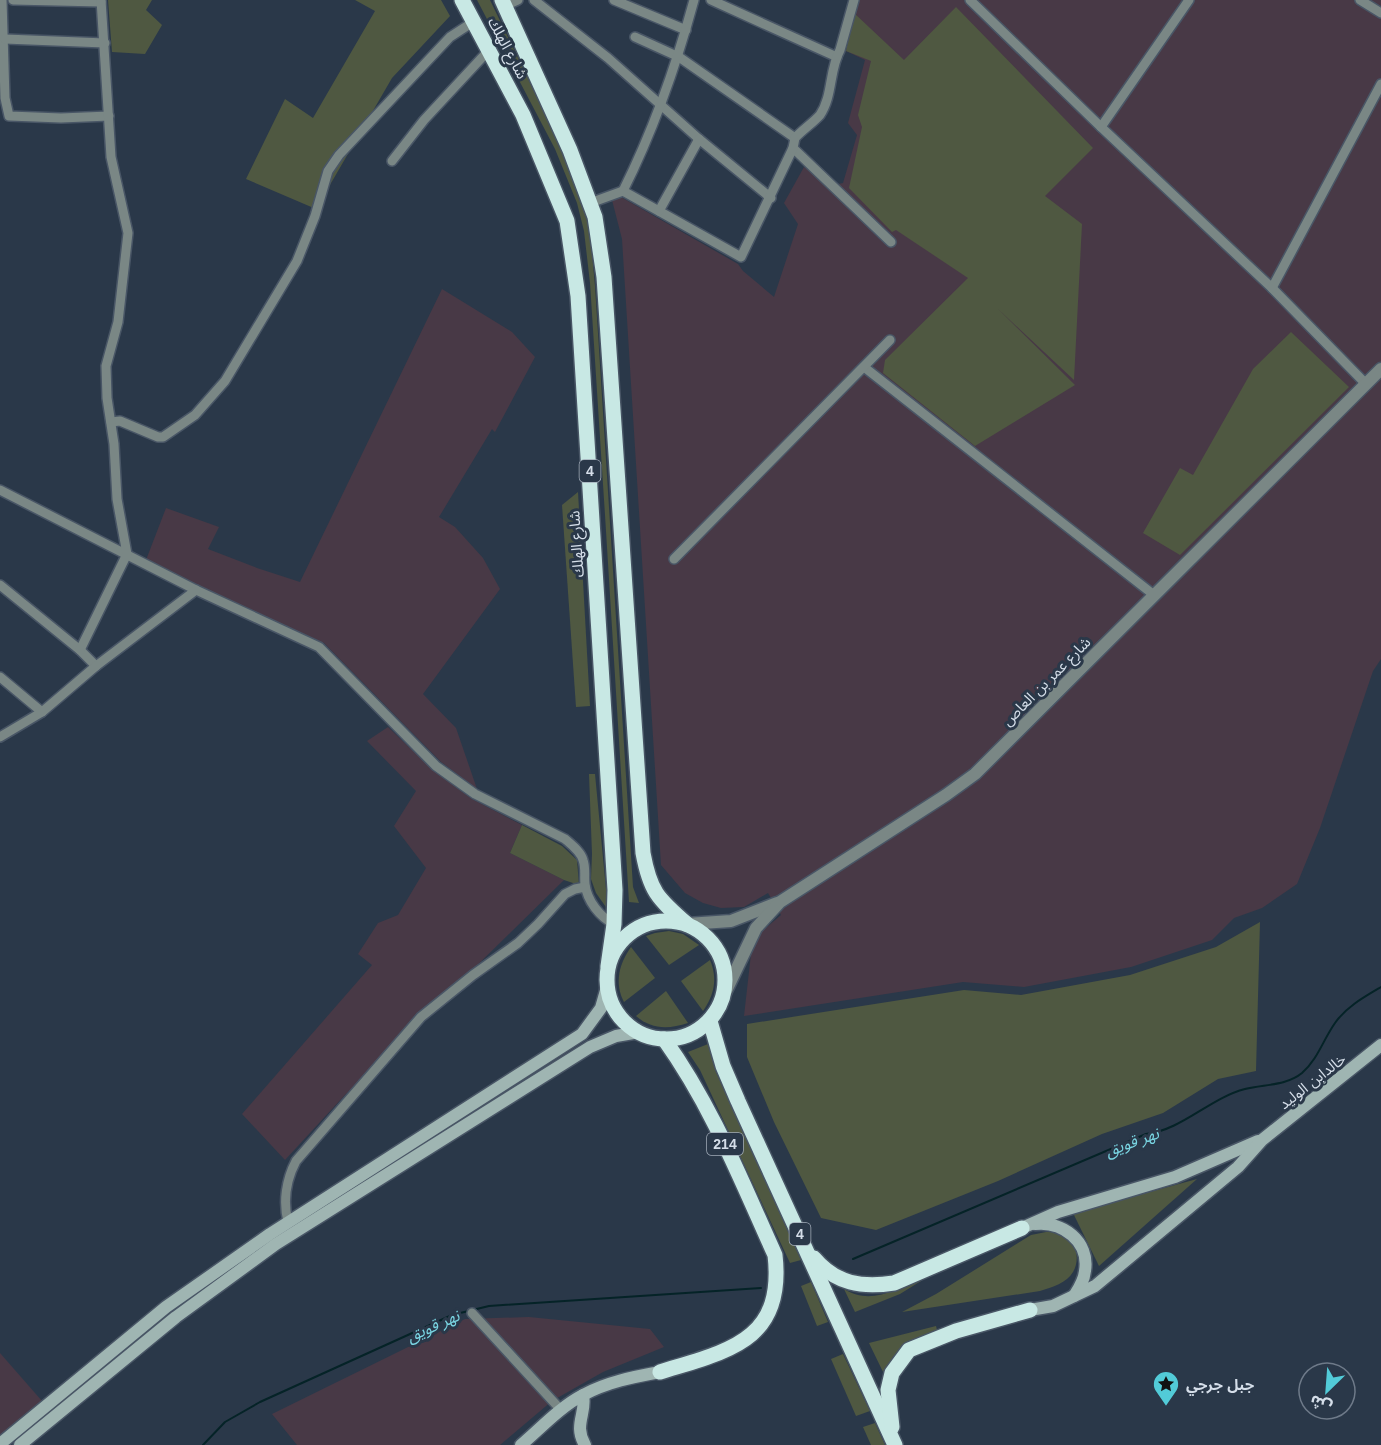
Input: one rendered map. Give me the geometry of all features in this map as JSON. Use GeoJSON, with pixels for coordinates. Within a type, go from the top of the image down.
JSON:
{"type":"FeatureCollection","features":[{"type":"Feature","properties":{"kind":"highway","name":"شارع الهلك"},"geometry":{"type":"LineString","coordinates":[[462,0],[523,114],[567,221],[578,296],[615,890],[614,924],[608,966]]}},
{"type":"Feature","properties":{"kind":"highway","name":"شارع الهلك"},"geometry":{"type":"LineString","coordinates":[[508,2],[570,150],[595,217],[604,277],[643,853],[648,878],[654,893],[687,924]]}},
{"type":"Feature","properties":{"kind":"highway"},"geometry":{"type":"LineString","coordinates":[[667,920],[687,924],[702,932],[714,944],[722,959],[726,976],[724,993],[718,1009],[703,1027],[685,1036],[664,1039],[639,1032],[627,1024],[611,1001],[608,966],[616,948],[629,933],[647,923],[667,920]]}},
{"type":"Feature","properties":{"kind":"highway","name":"4"},"geometry":{"type":"LineString","coordinates":[[710,1021],[723,1066],[738,1101],[894,1443]]}},
{"type":"Feature","properties":{"kind":"highway","name":"214"},"geometry":{"type":"LineString","coordinates":[[660,1372],[720,1354],[754,1335],[774,1301],[777,1279],[775,1255],[708,1108],[688,1073],[664,1039]]}},
{"type":"Feature","properties":{"kind":"highway"},"geometry":{"type":"LineString","coordinates":[[804,1243],[826,1269],[850,1282],[863,1286],[877,1286],[894,1283],[1022,1228]]}},
{"type":"Feature","properties":{"kind":"highway"},"geometry":{"type":"LineString","coordinates":[[894,1443],[888,1390],[892,1373],[909,1350],[956,1331],[1030,1310]]}},
{"type":"Feature","properties":{"kind":"main road"},"geometry":{"type":"LineString","coordinates":[[0,1444],[166,1307],[288,1222],[582,1034],[601,1008],[608,987]]}},
{"type":"Feature","properties":{"kind":"main road"},"geometry":{"type":"LineString","coordinates":[[20,1445],[176,1317],[276,1244],[590,1047],[616,1036],[639,1032]]}},
{"type":"Feature","properties":{"kind":"main road","name":"خالدابن الوليد"},"geometry":{"type":"LineString","coordinates":[[1262,1140],[1381,1045]]}},
{"type":"Feature","properties":{"kind":"main road"},"geometry":{"type":"LineString","coordinates":[[1022,1228],[1058,1212],[1183,1174],[1262,1140]]}},
{"type":"Feature","properties":{"kind":"main road"},"geometry":{"type":"LineString","coordinates":[[1030,1310],[1053,1306],[1095,1287],[1238,1167],[1262,1140]]}},
{"type":"Feature","properties":{"kind":"main road"},"geometry":{"type":"LineString","coordinates":[[1022,1228],[1037,1224],[1052,1224],[1066,1230],[1077,1240],[1084,1254],[1086,1269],[1082,1284],[1074,1297]]}},
{"type":"Feature","properties":{"kind":"main road"},"geometry":{"type":"LineString","coordinates":[[521,1445],[561,1410],[583,1395],[625,1379],[660,1372]]}},
{"type":"Feature","properties":{"kind":"main road"},"geometry":{"type":"LineString","coordinates":[[583,1395],[584,1404],[579,1426],[585,1445]]}},
{"type":"Feature","properties":{"kind":"street"},"geometry":{"type":"LineString","coordinates":[[2,0],[5,39],[5,98],[9,116],[61,118],[109,116]]}},
{"type":"Feature","properties":{"kind":"street"},"geometry":{"type":"LineString","coordinates":[[13,0],[101,1],[111,157],[128,233],[118,322],[106,366],[117,499],[127,554],[80,650]]}},
{"type":"Feature","properties":{"kind":"street"},"geometry":{"type":"LineString","coordinates":[[534,0],[608,58],[699,139],[771,198]]}},
{"type":"Feature","properties":{"kind":"street"},"geometry":{"type":"LineString","coordinates":[[614,0],[686,30]]}},
{"type":"Feature","properties":{"kind":"street"},"geometry":{"type":"LineString","coordinates":[[590,203],[623,191],[662,104],[679,57],[694,0]]}},
{"type":"Feature","properties":{"kind":"street"},"geometry":{"type":"LineString","coordinates":[[711,0],[837,57]]}},
{"type":"Feature","properties":{"kind":"street"},"geometry":{"type":"LineString","coordinates":[[623,191],[741,257],[771,198],[793,148],[795,138],[820,114],[828,96],[854,0]]}},
{"type":"Feature","properties":{"kind":"street"},"geometry":{"type":"LineString","coordinates":[[970,0],[1272,288],[1366,384]]}},
{"type":"Feature","properties":{"kind":"street"},"geometry":{"type":"LineString","coordinates":[[1101,127],[1189,0]]}},
{"type":"Feature","properties":{"kind":"street"},"geometry":{"type":"LineString","coordinates":[[1360,0],[1381,14]]}},
{"type":"Feature","properties":{"kind":"street"},"geometry":{"type":"LineString","coordinates":[[111,422],[120,421],[163,437],[204,407],[225,381],[297,261],[315,216],[328,171],[339,155],[450,37],[473,22]]}},
{"type":"Feature","properties":{"kind":"street"},"geometry":{"type":"LineString","coordinates":[[635,37],[679,57],[795,138]]}},
{"type":"Feature","properties":{"kind":"street"},"geometry":{"type":"LineString","coordinates":[[5,39],[105,43]]}},
{"type":"Feature","properties":{"kind":"street"},"geometry":{"type":"LineString","coordinates":[[392,161],[424,120],[489,50]]}},
{"type":"Feature","properties":{"kind":"street"},"geometry":{"type":"LineString","coordinates":[[1272,288],[1381,84]]}},
{"type":"Feature","properties":{"kind":"street"},"geometry":{"type":"LineString","coordinates":[[659,211],[699,139]]}},
{"type":"Feature","properties":{"kind":"street"},"geometry":{"type":"LineString","coordinates":[[793,148],[891,242]]}},
{"type":"Feature","properties":{"kind":"street"},"geometry":{"type":"LineString","coordinates":[[674,559],[890,340]]}},
{"type":"Feature","properties":{"kind":"street"},"geometry":{"type":"LineString","coordinates":[[864,367],[1154,595]]}},
{"type":"Feature","properties":{"kind":"street","name":"شارع عمر بن العاص"},"geometry":{"type":"LineString","coordinates":[[724,993],[756,928],[780,902],[975,774],[1381,369]]}},
{"type":"Feature","properties":{"kind":"street"},"geometry":{"type":"LineString","coordinates":[[0,490],[196,590],[319,647],[436,766],[475,794],[565,839],[575,848],[584,860],[585,887],[591,901],[603,918],[614,924]]}},
{"type":"Feature","properties":{"kind":"street"},"geometry":{"type":"LineString","coordinates":[[0,585],[80,650],[96,666]]}},
{"type":"Feature","properties":{"kind":"street"},"geometry":{"type":"LineString","coordinates":[[0,737],[42,712],[96,666],[196,590]]}},
{"type":"Feature","properties":{"kind":"street"},"geometry":{"type":"LineString","coordinates":[[0,677],[42,712]]}},
{"type":"Feature","properties":{"kind":"street"},"geometry":{"type":"LineString","coordinates":[[288,1222],[287,1184],[296,1161],[405,1035],[439,1002],[518,943],[565,894],[585,887]]}},
{"type":"Feature","properties":{"kind":"street"},"geometry":{"type":"LineString","coordinates":[[687,924],[731,921],[780,902]]}},
{"type":"Feature","properties":{"kind":"street"},"geometry":{"type":"LineString","coordinates":[[472,1313],[561,1410]]}},
{"type":"Feature","properties":{"kind":"shaded area"},"geometry":{"type":"Polygon","coordinates":[[[857,0],[1381,0],[1381,659],[1373,671],[1320,828],[1297,884],[1262,908],[1234,918],[1212,940],[1131,967],[1024,987],[963,982],[744,1016],[752,945],[761,932],[781,915],[768,893],[744,907],[721,908],[703,903],[685,893],[661,865],[622,239],[612,200],[621,197],[738,264],[774,297],[798,224],[784,203],[804,167],[833,185],[843,183],[857,135],[848,123],[865,60],[846,51],[857,0]]]}},
{"type":"Feature","properties":{"kind":"shaded area"},"geometry":{"type":"Polygon","coordinates":[[[442,289],[512,332],[535,357],[495,432],[492,429],[439,517],[455,527],[483,558],[500,589],[423,694],[456,728],[477,789],[441,762],[324,643],[146,560],[166,508],[219,527],[208,549],[300,582],[442,289]]]}},
{"type":"Feature","properties":{"kind":"shaded area"},"geometry":{"type":"Polygon","coordinates":[[[388,727],[433,770],[472,799],[522,825],[510,853],[564,880],[345,1095],[285,1160],[242,1114],[372,965],[358,954],[378,923],[398,915],[426,868],[394,826],[416,791],[367,741],[388,727]]]}},
{"type":"Feature","properties":{"kind":"shaded area"},"geometry":{"type":"Polygon","coordinates":[[[529,1317],[650,1329],[664,1347],[603,1372],[552,1401],[500,1445],[297,1445],[272,1414],[465,1319],[529,1317]]]}},
{"type":"Feature","properties":{"kind":"shaded area"},"geometry":{"type":"Polygon","coordinates":[[[0,1353],[42,1401],[0,1437],[0,1353]]]}},
{"type":"Feature","properties":{"kind":"green space"},"geometry":{"type":"Polygon","coordinates":[[[108,0],[152,0],[146,10],[162,25],[145,54],[112,52],[108,0]]]}},
{"type":"Feature","properties":{"kind":"green space"},"geometry":{"type":"Polygon","coordinates":[[[355,0],[441,0],[450,16],[392,78],[316,209],[246,179],[285,99],[313,118],[375,11],[355,0]]]}},
{"type":"Feature","properties":{"kind":"green space"},"geometry":{"type":"Polygon","coordinates":[[[477,0],[490,0],[561,147],[582,202],[590,232],[633,887],[639,903],[629,902],[590,283],[584,231],[577,203],[555,149],[477,0]]]}},
{"type":"Feature","properties":{"kind":"green space"},"geometry":{"type":"Polygon","coordinates":[[[956,7],[1093,148],[1045,196],[1082,224],[1074,380],[997,308],[1075,385],[975,446],[883,373],[885,360],[968,278],[896,230],[892,232],[849,188],[862,127],[858,115],[871,61],[846,51],[854,13],[904,60],[956,7]]]}},
{"type":"Feature","properties":{"kind":"green space"},"geometry":{"type":"Polygon","coordinates":[[[1291,332],[1349,387],[1180,555],[1143,533],[1180,468],[1193,475],[1253,369],[1291,332]]]}},
{"type":"Feature","properties":{"kind":"green space"},"geometry":{"type":"Polygon","coordinates":[[[578,492],[590,706],[576,707],[562,505],[578,492]]]}},
{"type":"Feature","properties":{"kind":"green space"},"geometry":{"type":"Polygon","coordinates":[[[589,774],[595,774],[608,910],[596,893],[591,879],[589,774]]]}},
{"type":"Feature","properties":{"kind":"green space"},"geometry":{"type":"Polygon","coordinates":[[[522,825],[562,846],[577,860],[579,885],[510,853],[522,825]]]}},
{"type":"Feature","properties":{"kind":"green space"},"geometry":{"type":"Polygon","coordinates":[[[1260,922],[1256,1071],[1218,1079],[1163,1113],[1102,1134],[998,1181],[876,1230],[821,1218],[774,1122],[747,1057],[747,1024],[964,990],[1021,995],[1130,975],[1216,947],[1260,922]]]}},
{"type":"Feature","properties":{"kind":"green space"},"geometry":{"type":"Polygon","coordinates":[[[669,931],[683,934],[699,945],[669,965],[646,936],[669,931]]]}},
{"type":"Feature","properties":{"kind":"green space"},"geometry":{"type":"Polygon","coordinates":[[[631,947],[655,978],[624,1002],[619,988],[619,974],[623,960],[631,947]]]}},
{"type":"Feature","properties":{"kind":"green space"},"geometry":{"type":"Polygon","coordinates":[[[710,960],[714,974],[714,987],[703,1011],[681,981],[710,960]]]}},
{"type":"Feature","properties":{"kind":"green space"},"geometry":{"type":"Polygon","coordinates":[[[666,991],[688,1023],[661,1027],[648,1024],[636,1016],[666,991]]]}},
{"type":"Feature","properties":{"kind":"green space"},"geometry":{"type":"Polygon","coordinates":[[[708,1044],[716,1072],[801,1260],[790,1263],[700,1070],[688,1052],[708,1044]]]}},
{"type":"Feature","properties":{"kind":"green space"},"geometry":{"type":"Polygon","coordinates":[[[1197,1179],[1099,1266],[1073,1213],[1197,1179]]]}},
{"type":"Feature","properties":{"kind":"green space"},"geometry":{"type":"Polygon","coordinates":[[[1046,1232],[1065,1235],[1075,1249],[1077,1261],[1075,1267],[1063,1282],[1040,1291],[902,1312],[936,1294],[1031,1235],[1046,1232]]]}},
{"type":"Feature","properties":{"kind":"green space"},"geometry":{"type":"Polygon","coordinates":[[[922,1278],[921,1281],[900,1294],[855,1312],[844,1289],[854,1294],[874,1296],[893,1291],[922,1278]]]}},
{"type":"Feature","properties":{"kind":"green space"},"geometry":{"type":"Polygon","coordinates":[[[811,1282],[828,1322],[817,1326],[801,1286],[811,1282]]]}},
{"type":"Feature","properties":{"kind":"green space"},"geometry":{"type":"Polygon","coordinates":[[[936,1326],[937,1330],[899,1351],[884,1374],[869,1343],[936,1326]]]}},
{"type":"Feature","properties":{"kind":"green space"},"geometry":{"type":"Polygon","coordinates":[[[843,1354],[870,1411],[856,1416],[831,1359],[843,1354]]]}},
{"type":"Feature","properties":{"kind":"green space"},"geometry":{"type":"Polygon","coordinates":[[[875,1423],[885,1445],[871,1445],[863,1427],[875,1423]]]}},
{"type":"Feature","properties":{"kind":"waterway","name":"نهر قويق"},"geometry":{"type":"LineString","coordinates":[[853,1259],[1146,1134],[1172,1127],[1232,1093],[1296,1077],[1312,1062],[1339,1017],[1381,987]]}},
{"type":"Feature","properties":{"kind":"waterway","name":"نهر قويق"},"geometry":{"type":"LineString","coordinates":[[203,1445],[225,1422],[260,1402],[452,1315],[489,1306],[761,1288]]}},
{"type":"Feature","properties":{"kind":"place","name":"جبل جرجي"},"geometry":{"type":"Point","coordinates":[1166,1407]}}]}
